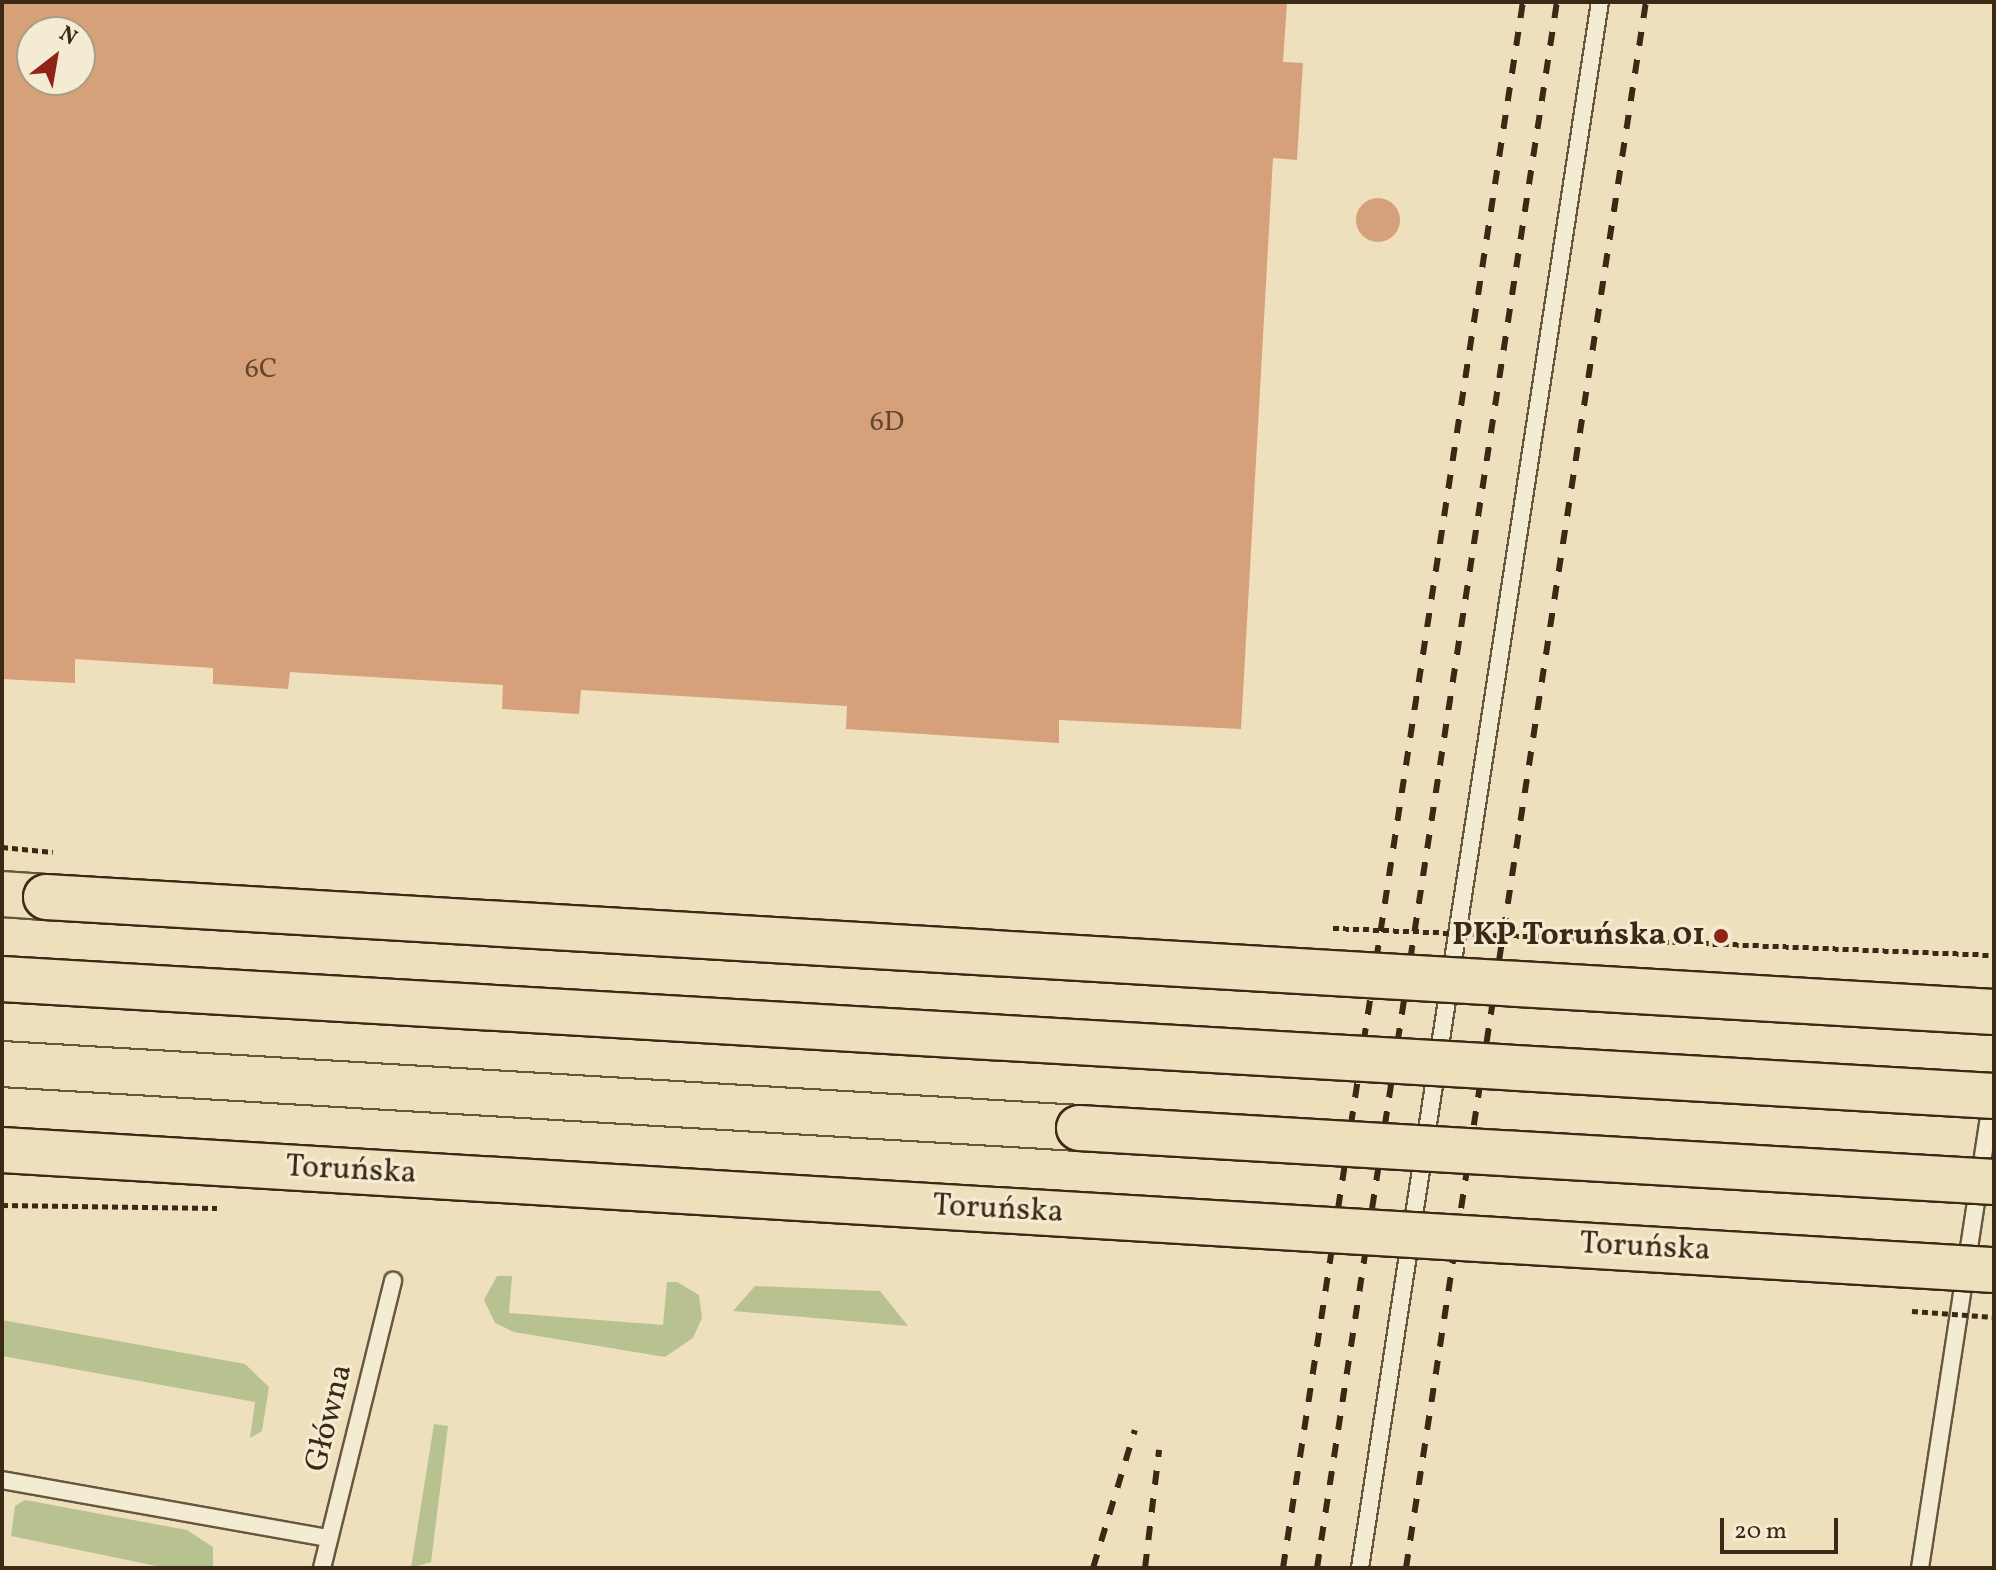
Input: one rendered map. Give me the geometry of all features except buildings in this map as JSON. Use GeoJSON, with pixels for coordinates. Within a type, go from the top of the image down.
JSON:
{"type":"FeatureCollection","features":[{"type":"Feature","properties":{"kind":"main road"},"geometry":{"type":"LineString","coordinates":[[2,894],[1994,1012]]}},
{"type":"Feature","properties":{"kind":"main road"},"geometry":{"type":"LineString","coordinates":[[2,979],[1994,1096]]}},
{"type":"Feature","properties":{"kind":"main road"},"geometry":{"type":"LineString","coordinates":[[2,1064],[1994,1182]]}},
{"type":"Feature","properties":{"kind":"main road","name":"Toruńska"},"geometry":{"type":"LineString","coordinates":[[2,1150],[1994,1270]]}},
{"type":"Feature","properties":{"kind":"lane"},"geometry":{"type":"LineString","coordinates":[[1360,1568],[1600,2]]}},
{"type":"Feature","properties":{"kind":"lane"},"geometry":{"type":"LineString","coordinates":[[1920,1568],[1994,1089]]}},
{"type":"Feature","properties":{"kind":"lane","name":"Główna"},"geometry":{"type":"LineString","coordinates":[[322,1568],[393,1281]]}},
{"type":"Feature","properties":{"kind":"lane"},"geometry":{"type":"LineString","coordinates":[[2,1480],[329,1538]]}},
{"type":"Feature","properties":{"kind":"green space"},"geometry":{"type":"Polygon","coordinates":[[[497,1276],[512,1276],[509,1313],[663,1325],[667,1282],[677,1282],[699,1295],[702,1318],[693,1338],[665,1357],[514,1332],[495,1323],[484,1300],[497,1276]]]}},
{"type":"Feature","properties":{"kind":"green space"},"geometry":{"type":"Polygon","coordinates":[[[755,1286],[880,1291],[908,1326],[733,1311],[755,1286]]]}},
{"type":"Feature","properties":{"kind":"green space"},"geometry":{"type":"Polygon","coordinates":[[[2,1320],[245,1364],[269,1387],[262,1431],[250,1438],[255,1402],[2,1356],[2,1320]]]}},
{"type":"Feature","properties":{"kind":"green space"},"geometry":{"type":"Polygon","coordinates":[[[434,1424],[448,1426],[431,1562],[411,1568],[434,1424]]]}},
{"type":"Feature","properties":{"kind":"green space"},"geometry":{"type":"Polygon","coordinates":[[[25,1500],[187,1530],[213,1547],[213,1568],[166,1568],[11,1536],[15,1506],[25,1500]]]}},
{"type":"Feature","properties":{"kind":"railway"},"geometry":{"type":"LineString","coordinates":[[1283,1568],[1523,2]]}},
{"type":"Feature","properties":{"kind":"railway"},"geometry":{"type":"LineString","coordinates":[[1317,1568],[1557,2]]}},
{"type":"Feature","properties":{"kind":"railway"},"geometry":{"type":"LineString","coordinates":[[1406,1568],[1646,2]]}},
{"type":"Feature","properties":{"kind":"railway"},"geometry":{"type":"LineString","coordinates":[[1093,1568],[1135,1430]]}},
{"type":"Feature","properties":{"kind":"railway"},"geometry":{"type":"LineString","coordinates":[[1145,1568],[1159,1450]]}},
{"type":"Feature","properties":{"kind":"place","name":"PKP Toruńska 01"},"geometry":{"type":"Point","coordinates":[1721,936]}}]}
